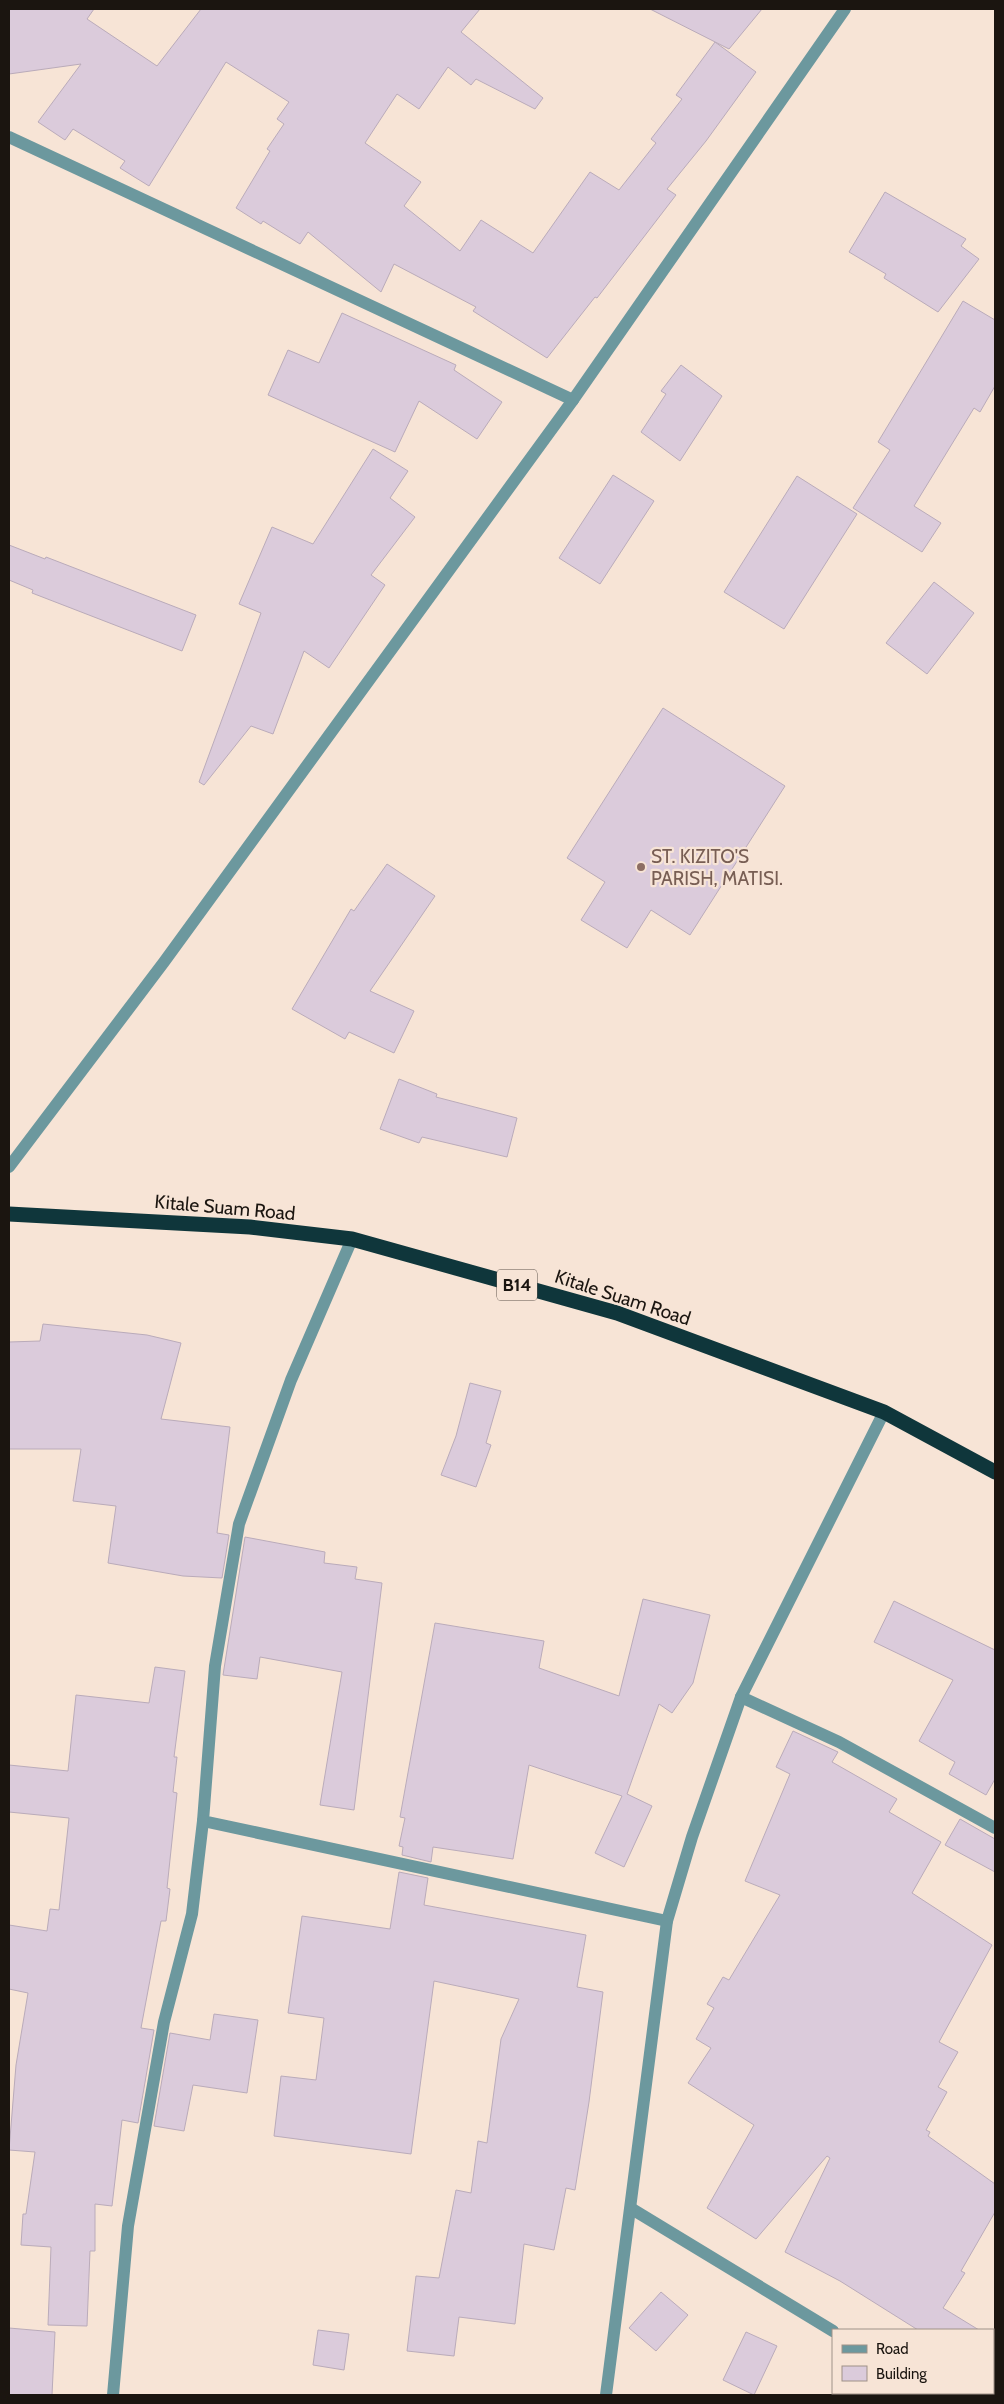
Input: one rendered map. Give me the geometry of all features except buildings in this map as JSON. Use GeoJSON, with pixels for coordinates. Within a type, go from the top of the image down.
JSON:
{"type":"FeatureCollection","features":[{"type":"Feature","properties":{"kind":"highway","name":"Kitale Suam Road"},"geometry":{"type":"LineString","coordinates":[[9,1214],[250,1227],[352,1239],[617,1313],[884,1412],[995,1472]]}},
{"type":"Feature","properties":{"kind":"street"},"geometry":{"type":"LineString","coordinates":[[9,1167],[164,962],[573,400],[845,9]]}},
{"type":"Feature","properties":{"kind":"street"},"geometry":{"type":"LineString","coordinates":[[9,137],[573,400]]}},
{"type":"Feature","properties":{"kind":"street"},"geometry":{"type":"LineString","coordinates":[[113,2395],[128,2226],[164,2022],[192,1914],[203,1821],[216,1666],[239,1524],[291,1380],[352,1239]]}},
{"type":"Feature","properties":{"kind":"street"},"geometry":{"type":"LineString","coordinates":[[606,2395],[632,2209],[667,1921],[692,1837],[741,1697],[884,1412]]}},
{"type":"Feature","properties":{"kind":"street"},"geometry":{"type":"LineString","coordinates":[[741,1697],[839,1742],[995,1828]]}},
{"type":"Feature","properties":{"kind":"street"},"geometry":{"type":"LineString","coordinates":[[203,1821],[667,1921]]}},
{"type":"Feature","properties":{"kind":"street"},"geometry":{"type":"LineString","coordinates":[[632,2209],[832,2330]]}},
{"type":"Feature","properties":{"kind":"place","name":"ST. KIZITO'S PARISH, MATISI."},"geometry":{"type":"Point","coordinates":[641,867]}}]}
